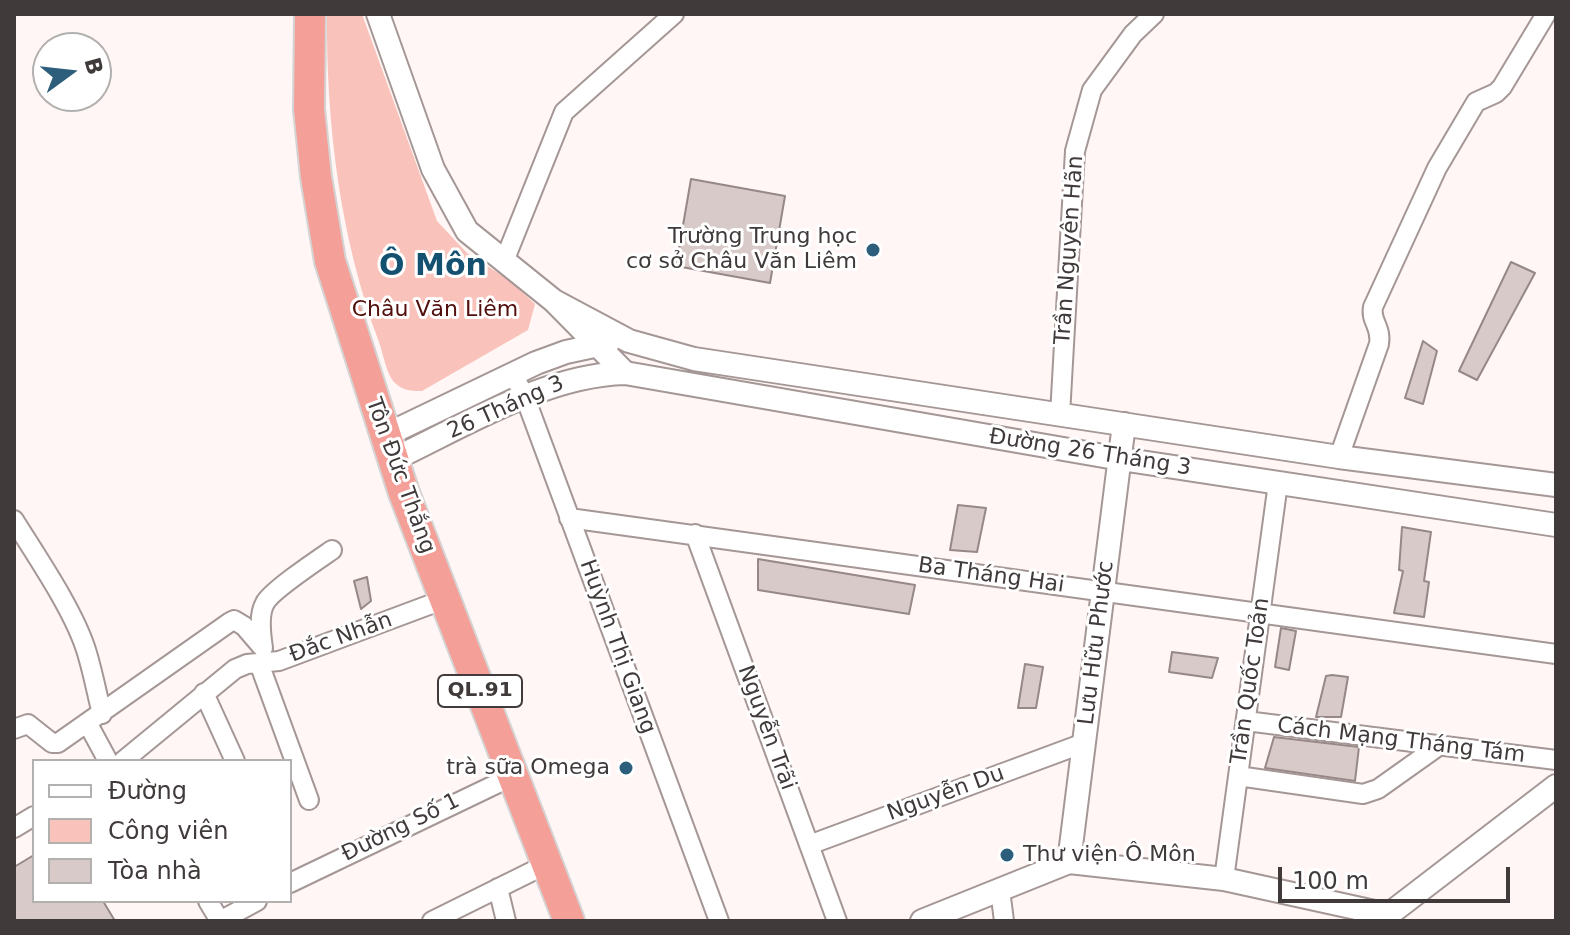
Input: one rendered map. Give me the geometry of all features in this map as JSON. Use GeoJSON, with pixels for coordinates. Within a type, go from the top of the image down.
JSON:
{"type":"FeatureCollection","features":[{"type":"Feature","properties":{"kind":"highway","name":"Tôn Đức Thắng"},"geometry":{"type":"LineString","coordinates":[[310,14],[309,109],[330,261],[388,448],[569,921]]}},
{"type":"Feature","properties":{"kind":"street"},"geometry":{"type":"LineString","coordinates":[[378,14],[437,179],[467,231],[554,301],[625,373]]}},
{"type":"Feature","properties":{"kind":"street"},"geometry":{"type":"LineString","coordinates":[[505,259],[564,112],[674,14]]}},
{"type":"Feature","properties":{"kind":"street","name":"Trần Nguyên Hãn"},"geometry":{"type":"LineString","coordinates":[[1060,415],[1075,151],[1092,90],[1133,34],[1154,14]]}},
{"type":"Feature","properties":{"kind":"street"},"geometry":{"type":"LineString","coordinates":[[1339,457],[1379,344],[1381,333],[1372,313],[1373,307],[1432,179],[1476,102],[1502,87],[1546,14]]}},
{"type":"Feature","properties":{"kind":"street","name":"26 Tháng 3"},"geometry":{"type":"LineString","coordinates":[[536,363],[555,346],[559,333],[561,323],[554,301]]}},
{"type":"Feature","properties":{"kind":"street"},"geometry":{"type":"LineString","coordinates":[[554,301],[629,341]]}},
{"type":"Feature","properties":{"kind":"street","name":"26 Tháng 3"},"geometry":{"type":"LineString","coordinates":[[388,448],[536,363],[597,344],[629,341]]}},
{"type":"Feature","properties":{"kind":"street","name":"Đường 26 Tháng 3"},"geometry":{"type":"LineString","coordinates":[[629,341],[694,359],[1339,457],[1556,485]]}},
{"type":"Feature","properties":{"kind":"street","name":"26 Tháng 3"},"geometry":{"type":"LineString","coordinates":[[388,448],[525,397],[549,385],[574,378],[625,373]]}},
{"type":"Feature","properties":{"kind":"street","name":"Đường 26 Tháng 3"},"geometry":{"type":"LineString","coordinates":[[625,373],[1121,459],[1556,525]]}},
{"type":"Feature","properties":{"kind":"street","name":"Huỳnh Thị Giang"},"geometry":{"type":"LineString","coordinates":[[513,374],[525,397],[719,921]]}},
{"type":"Feature","properties":{"kind":"street","name":"Lưu Hữu Phước"},"geometry":{"type":"LineString","coordinates":[[1069,862],[1124,424]]}},
{"type":"Feature","properties":{"kind":"street","name":"Trần Quốc Toản"},"geometry":{"type":"LineString","coordinates":[[1224,879],[1278,483]]}},
{"type":"Feature","properties":{"kind":"street","name":"Ba Tháng Hai"},"geometry":{"type":"LineString","coordinates":[[569,518],[1556,654]]}},
{"type":"Feature","properties":{"kind":"street"},"geometry":{"type":"LineString","coordinates":[[14,520],[47,573],[87,651],[95,719],[119,759]]}},
{"type":"Feature","properties":{"kind":"street","name":"Nguyễn Trãi"},"geometry":{"type":"LineString","coordinates":[[695,534],[837,921]]}},
{"type":"Feature","properties":{"kind":"street"},"geometry":{"type":"LineString","coordinates":[[262,657],[261,618],[265,602],[311,563],[332,550]]}},
{"type":"Feature","properties":{"kind":"street","name":"Đắc Nhẫn"},"geometry":{"type":"LineString","coordinates":[[122,759],[235,669],[262,657],[279,661],[445,599]]}},
{"type":"Feature","properties":{"kind":"street"},"geometry":{"type":"LineString","coordinates":[[14,729],[28,724],[52,743],[58,743],[234,620],[244,626],[262,657],[309,800]]}},
{"type":"Feature","properties":{"kind":"street"},"geometry":{"type":"LineString","coordinates":[[204,693],[234,759]]}},
{"type":"Feature","properties":{"kind":"street","name":"Cách Mạng Tháng Tám"},"geometry":{"type":"LineString","coordinates":[[1246,721],[1556,760]]}},
{"type":"Feature","properties":{"kind":"street","name":"Nguyễn Du"},"geometry":{"type":"LineString","coordinates":[[809,845],[1084,743]]}},
{"type":"Feature","properties":{"kind":"street"},"geometry":{"type":"LineString","coordinates":[[1238,776],[1363,794],[1378,789],[1440,745]]}},
{"type":"Feature","properties":{"kind":"street","name":"Đường Số 1"},"geometry":{"type":"LineString","coordinates":[[292,882],[428,814],[513,776]]}},
{"type":"Feature","properties":{"kind":"street"},"geometry":{"type":"LineString","coordinates":[[922,921],[1069,862],[1224,879],[1388,915],[1556,786]]}},
{"type":"Feature","properties":{"kind":"street"},"geometry":{"type":"LineString","coordinates":[[14,828],[32,817]]}},
{"type":"Feature","properties":{"kind":"street"},"geometry":{"type":"LineString","coordinates":[[432,921],[547,864]]}},
{"type":"Feature","properties":{"kind":"street"},"geometry":{"type":"LineString","coordinates":[[498,888],[506,921]]}},
{"type":"Feature","properties":{"kind":"street"},"geometry":{"type":"LineString","coordinates":[[1000,890],[1004,921]]}},
{"type":"Feature","properties":{"kind":"street"},"geometry":{"type":"LineString","coordinates":[[209,903],[220,921],[253,903]]}},
{"type":"Feature","properties":{"kind":"green space","name":"Châu Văn Liêm"},"geometry":{"type":"Polygon","coordinates":[[[327,14],[362,14],[437,221],[467,253],[509,280],[535,304],[528,330],[422,391],[404,389],[391,378],[354,262],[333,139],[327,14]]]}},
{"type":"Feature","properties":{"kind":"building"},"geometry":{"type":"Polygon","coordinates":[[[691,179],[785,196],[770,283],[676,266],[691,179]]]}},
{"type":"Feature","properties":{"kind":"building"},"geometry":{"type":"Polygon","coordinates":[[[1511,262],[1535,273],[1477,380],[1459,371],[1511,262]]]}},
{"type":"Feature","properties":{"kind":"building"},"geometry":{"type":"Polygon","coordinates":[[[1423,341],[1437,351],[1423,404],[1405,398],[1423,341]]]}},
{"type":"Feature","properties":{"kind":"building"},"geometry":{"type":"Polygon","coordinates":[[[958,505],[986,508],[977,552],[950,550],[958,505]]]}},
{"type":"Feature","properties":{"kind":"building"},"geometry":{"type":"Polygon","coordinates":[[[1402,527],[1431,532],[1424,581],[1429,582],[1424,617],[1394,613],[1403,571],[1399,570],[1402,527]]]}},
{"type":"Feature","properties":{"kind":"building"},"geometry":{"type":"Polygon","coordinates":[[[758,559],[915,585],[909,614],[758,590],[758,559]]]}},
{"type":"Feature","properties":{"kind":"building"},"geometry":{"type":"Polygon","coordinates":[[[367,577],[371,601],[361,609],[354,581],[367,577]]]}},
{"type":"Feature","properties":{"kind":"building"},"geometry":{"type":"Polygon","coordinates":[[[1281,628],[1296,631],[1289,670],[1275,667],[1281,628]]]}},
{"type":"Feature","properties":{"kind":"building"},"geometry":{"type":"Polygon","coordinates":[[[1172,652],[1218,658],[1212,678],[1169,672],[1172,652]]]}},
{"type":"Feature","properties":{"kind":"building"},"geometry":{"type":"Polygon","coordinates":[[[1025,664],[1043,667],[1036,708],[1018,708],[1025,664]]]}},
{"type":"Feature","properties":{"kind":"building"},"geometry":{"type":"Polygon","coordinates":[[[1326,676],[1348,677],[1341,717],[1316,717],[1326,676]]]}},
{"type":"Feature","properties":{"kind":"building"},"geometry":{"type":"Polygon","coordinates":[[[1274,737],[1359,747],[1355,781],[1265,768],[1274,737]]]}},
{"type":"Feature","properties":{"kind":"building"},"geometry":{"type":"Polygon","coordinates":[[[32,856],[32,903],[104,903],[115,921],[14,921],[14,867],[32,856]]]}},
{"type":"Feature","properties":{"kind":"place","name":"Trường Trung học cơ sở Châu Văn Liêm"},"geometry":{"type":"Point","coordinates":[873,250]}},
{"type":"Feature","properties":{"kind":"place","name":"trà sữa Omega"},"geometry":{"type":"Point","coordinates":[626,768]}},
{"type":"Feature","properties":{"kind":"place","name":"Thư viện Ô Môn"},"geometry":{"type":"Point","coordinates":[1007,855]}},
{"type":"Feature","properties":{"kind":"district","name":"Ô Môn"},"geometry":{"type":"Point","coordinates":[433,267]}}]}
